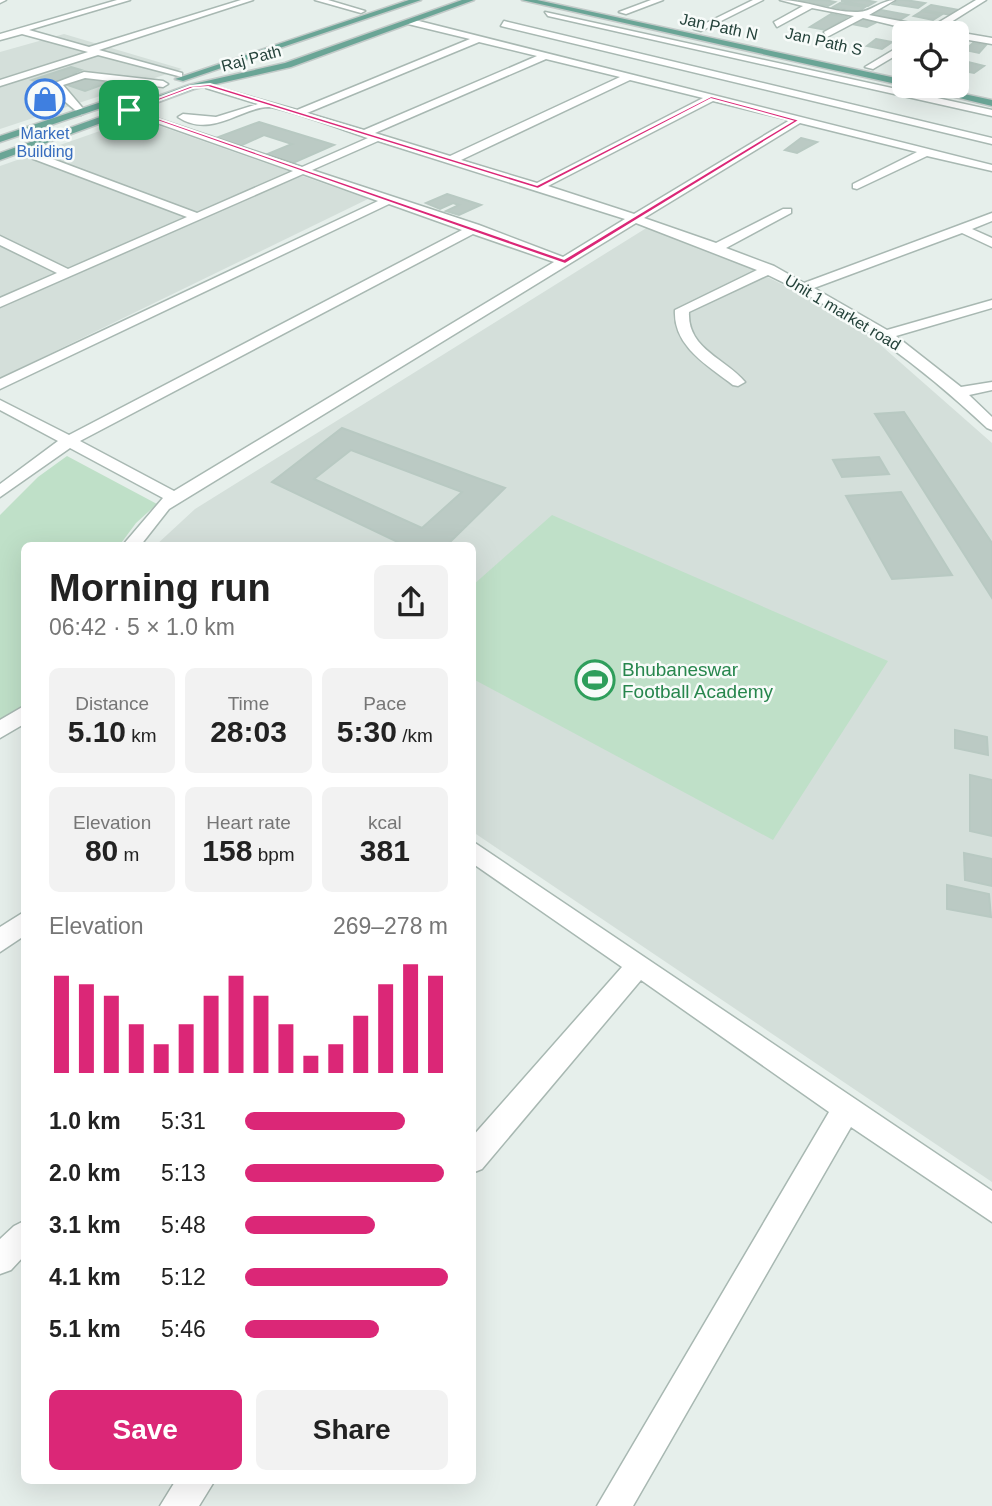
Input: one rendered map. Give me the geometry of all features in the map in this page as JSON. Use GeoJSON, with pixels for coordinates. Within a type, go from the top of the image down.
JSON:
{"type":"FeatureCollection","features":[{"type":"Feature","properties":{"kind":"main road","name":"Raj Path"},"geometry":{"type":"LineString","coordinates":[[139,92],[392,0]]}},
{"type":"Feature","properties":{"kind":"main road"},"geometry":{"type":"LineString","coordinates":[[171,80],[417,0]]}},
{"type":"Feature","properties":{"kind":"main road"},"geometry":{"type":"LineString","coordinates":[[192,87],[442,0]]}},
{"type":"Feature","properties":{"kind":"main road","name":"Jan Path N"},"geometry":{"type":"LineString","coordinates":[[526,0],[892,80]]}},
{"type":"Feature","properties":{"kind":"main road","name":"Jan Path S"},"geometry":{"type":"LineString","coordinates":[[573,0],[892,72]]}},
{"type":"Feature","properties":{"kind":"main road","name":"Raj Path"},"geometry":{"type":"LineString","coordinates":[[0,157],[192,87],[209,86],[288,65],[466,1]]}},
{"type":"Feature","properties":{"kind":"main road"},"geometry":{"type":"LineString","coordinates":[[969,88],[992,93]]}},
{"type":"Feature","properties":{"kind":"main road"},"geometry":{"type":"LineString","coordinates":[[0,139],[128,96]]}},
{"type":"Feature","properties":{"kind":"main road"},"geometry":{"type":"LineString","coordinates":[[969,98],[992,103]]}},
{"type":"Feature","properties":{"kind":"street"},"geometry":{"type":"LineString","coordinates":[[0,37],[126,0]]}},
{"type":"Feature","properties":{"kind":"street"},"geometry":{"type":"LineString","coordinates":[[0,83],[249,0]]}},
{"type":"Feature","properties":{"kind":"street"},"geometry":{"type":"LineString","coordinates":[[319,0],[361,10]]}},
{"type":"Feature","properties":{"kind":"street"},"geometry":{"type":"LineString","coordinates":[[623,12],[659,0]]}},
{"type":"Feature","properties":{"kind":"street"},"geometry":{"type":"LineString","coordinates":[[698,29],[759,0]]}},
{"type":"Feature","properties":{"kind":"street"},"geometry":{"type":"LineString","coordinates":[[826,8],[842,0]]}},
{"type":"Feature","properties":{"kind":"street"},"geometry":{"type":"LineString","coordinates":[[827,34],[891,0]]}},
{"type":"Feature","properties":{"kind":"street"},"geometry":{"type":"LineString","coordinates":[[947,21],[982,0]]}},
{"type":"Feature","properties":{"kind":"street"},"geometry":{"type":"LineString","coordinates":[[791,1],[892,23]]}},
{"type":"Feature","properties":{"kind":"street"},"geometry":{"type":"LineString","coordinates":[[778,24],[812,5]]}},
{"type":"Feature","properties":{"kind":"street"},"geometry":{"type":"LineString","coordinates":[[571,19],[585,13]]}},
{"type":"Feature","properties":{"kind":"street"},"geometry":{"type":"LineString","coordinates":[[548,14],[992,113]]}},
{"type":"Feature","properties":{"kind":"street"},"geometry":{"type":"LineString","coordinates":[[411,22],[992,168]]}},
{"type":"Feature","properties":{"kind":"street"},"geometry":{"type":"LineString","coordinates":[[0,24],[93,51],[171,80]]}},
{"type":"Feature","properties":{"kind":"street"},"geometry":{"type":"LineString","coordinates":[[504,24],[992,141]]}},
{"type":"Feature","properties":{"kind":"street"},"geometry":{"type":"LineString","coordinates":[[969,37],[988,41],[992,34]]}},
{"type":"Feature","properties":{"kind":"street"},"geometry":{"type":"LineString","coordinates":[[298,113],[478,39]]}},
{"type":"Feature","properties":{"kind":"street"},"geometry":{"type":"LineString","coordinates":[[870,67],[892,54]]}},
{"type":"Feature","properties":{"kind":"street"},"geometry":{"type":"LineString","coordinates":[[0,303],[302,171],[373,135],[545,56]]}},
{"type":"Feature","properties":{"kind":"street"},"geometry":{"type":"LineString","coordinates":[[0,77],[22,70],[47,68]]}},
{"type":"Feature","properties":{"kind":"street"},"geometry":{"type":"LineString","coordinates":[[81,112],[65,97],[57,84],[84,75],[171,80]]}},
{"type":"Feature","properties":{"kind":"street"},"geometry":{"type":"LineString","coordinates":[[451,160],[628,77]]}},
{"type":"Feature","properties":{"kind":"street","name":"Unit 1 market road"},"geometry":{"type":"LineString","coordinates":[[209,86],[634,218],[718,247],[770,269],[808,286],[886,335],[960,392],[992,425]]}},
{"type":"Feature","properties":{"kind":"street"},"geometry":{"type":"LineString","coordinates":[[538,187],[711,98]]}},
{"type":"Feature","properties":{"kind":"street"},"geometry":{"type":"LineString","coordinates":[[928,107],[939,101]]}},
{"type":"Feature","properties":{"kind":"street"},"geometry":{"type":"LineString","coordinates":[[143,105],[206,123],[268,104]]}},
{"type":"Feature","properties":{"kind":"street"},"geometry":{"type":"LineString","coordinates":[[129,110],[475,228],[565,262]]}},
{"type":"Feature","properties":{"kind":"street"},"geometry":{"type":"LineString","coordinates":[[875,139],[916,113]]}},
{"type":"Feature","properties":{"kind":"street"},"geometry":{"type":"LineString","coordinates":[[134,542],[163,505],[797,120]]}},
{"type":"Feature","properties":{"kind":"street"},"geometry":{"type":"LineString","coordinates":[[19,150],[198,217]]}},
{"type":"Feature","properties":{"kind":"street"},"geometry":{"type":"LineString","coordinates":[[857,186],[926,152],[992,178]]}},
{"type":"Feature","properties":{"kind":"street"},"geometry":{"type":"LineString","coordinates":[[0,385],[389,200]]}},
{"type":"Feature","properties":{"kind":"street"},"geometry":{"type":"LineString","coordinates":[[718,247],[788,211]]}},
{"type":"Feature","properties":{"kind":"street"},"geometry":{"type":"LineString","coordinates":[[808,286],[992,217]]}},
{"type":"Feature","properties":{"kind":"street"},"geometry":{"type":"LineString","coordinates":[[0,492],[70,440],[475,228]]}},
{"type":"Feature","properties":{"kind":"street"},"geometry":{"type":"LineString","coordinates":[[962,229],[992,243]]}},
{"type":"Feature","properties":{"kind":"street"},"geometry":{"type":"LineString","coordinates":[[0,240],[69,274]]}},
{"type":"Feature","properties":{"kind":"street"},"geometry":{"type":"LineString","coordinates":[[738,382],[692,345],[679,321],[682,310],[770,269]]}},
{"type":"Feature","properties":{"kind":"street"},"geometry":{"type":"LineString","coordinates":[[886,335],[992,304]]}},
{"type":"Feature","properties":{"kind":"street"},"geometry":{"type":"LineString","coordinates":[[960,392],[992,386]]}},
{"type":"Feature","properties":{"kind":"street"},"geometry":{"type":"LineString","coordinates":[[0,404],[175,498]]}},
{"type":"Feature","properties":{"kind":"street"},"geometry":{"type":"LineString","coordinates":[[0,730],[21,716]]}},
{"type":"Feature","properties":{"kind":"street"},"geometry":{"type":"LineString","coordinates":[[476,853],[992,1208]]}},
{"type":"Feature","properties":{"kind":"street"},"geometry":{"type":"LineString","coordinates":[[0,941],[21,924]]}},
{"type":"Feature","properties":{"kind":"street"},"geometry":{"type":"LineString","coordinates":[[476,1154],[639,965]]}},
{"type":"Feature","properties":{"kind":"street"},"geometry":{"type":"LineString","coordinates":[[614,1506],[847,1107]]}},
{"type":"Feature","properties":{"kind":"street"},"geometry":{"type":"LineString","coordinates":[[0,1259],[21,1239]]}},
{"type":"Feature","properties":{"kind":"street"},"geometry":{"type":"LineString","coordinates":[[177,1506],[195,1484]]}},
{"type":"Feature","properties":{"kind":"shaded area","name":"Market Building"},"geometry":{"type":"Polygon","coordinates":[[[64,34],[182,69],[0,129],[0,52],[64,34]]]}},
{"type":"Feature","properties":{"kind":"shaded area"},"geometry":{"type":"Polygon","coordinates":[[[137,118],[368,199],[0,378],[0,166],[137,118]]]}},
{"type":"Feature","properties":{"kind":"shaded area"},"geometry":{"type":"Polygon","coordinates":[[[648,227],[724,255],[821,304],[876,341],[992,443],[992,1182],[476,834],[476,542],[159,542],[195,509],[648,227]]]}},
{"type":"Feature","properties":{"kind":"green space"},"geometry":{"type":"Polygon","coordinates":[[[67,456],[157,504],[136,523],[122,542],[21,542],[21,710],[0,724],[0,515],[38,477],[67,456]]]}},
{"type":"Feature","properties":{"kind":"green space"},"geometry":{"type":"Polygon","coordinates":[[[552,515],[888,661],[773,840],[476,681],[476,582],[552,515]]]}},
{"type":"Feature","properties":{"kind":"building"},"geometry":{"type":"Polygon","coordinates":[[[898,0],[925,3],[918,8],[893,4],[898,0]]]}},
{"type":"Feature","properties":{"kind":"building"},"geometry":{"type":"Polygon","coordinates":[[[798,1],[835,2],[828,6],[798,1]]]}},
{"type":"Feature","properties":{"kind":"building"},"geometry":{"type":"Polygon","coordinates":[[[841,1],[875,2],[868,6],[841,1]]]}},
{"type":"Feature","properties":{"kind":"building"},"geometry":{"type":"Polygon","coordinates":[[[840,3],[865,7],[858,12],[833,7],[840,3]]]}},
{"type":"Feature","properties":{"kind":"building"},"geometry":{"type":"Polygon","coordinates":[[[931,5],[959,10],[951,15],[923,10],[931,5]]]}},
{"type":"Feature","properties":{"kind":"building"},"geometry":{"type":"Polygon","coordinates":[[[881,10],[908,15],[900,20],[873,15],[881,10]]]}},
{"type":"Feature","properties":{"kind":"building"},"geometry":{"type":"Polygon","coordinates":[[[922,11],[941,15],[933,20],[914,16],[922,11]]]}},
{"type":"Feature","properties":{"kind":"building"},"geometry":{"type":"Polygon","coordinates":[[[831,14],[847,17],[826,30],[810,27],[831,14]]]}},
{"type":"Feature","properties":{"kind":"building"},"geometry":{"type":"Polygon","coordinates":[[[857,18],[877,22],[867,27],[847,23],[857,18]]]}},
{"type":"Feature","properties":{"kind":"building"},"geometry":{"type":"Polygon","coordinates":[[[876,39],[892,42],[882,49],[867,46],[876,39]]]}},
{"type":"Feature","properties":{"kind":"building"},"geometry":{"type":"Polygon","coordinates":[[[973,43],[986,45],[979,53],[969,51],[973,43]]]}},
{"type":"Feature","properties":{"kind":"building"},"geometry":{"type":"Polygon","coordinates":[[[969,62],[984,66],[974,73],[969,72],[969,62]]]}},
{"type":"Feature","properties":{"kind":"building"},"geometry":{"type":"Polygon","coordinates":[[[71,67],[81,70],[74,73],[107,83],[85,91],[53,80],[43,84],[32,80],[71,67]]]}},
{"type":"Feature","properties":{"kind":"building"},"geometry":{"type":"Polygon","coordinates":[[[259,122],[334,145],[293,163],[265,155],[292,144],[264,135],[240,146],[216,138],[259,122]]]}},
{"type":"Feature","properties":{"kind":"building"},"geometry":{"type":"Polygon","coordinates":[[[801,138],[817,142],[797,153],[785,150],[801,138]]]}},
{"type":"Feature","properties":{"kind":"building"},"geometry":{"type":"Polygon","coordinates":[[[447,194],[481,205],[459,215],[446,211],[459,205],[453,203],[440,209],[426,203],[447,194]]]}},
{"type":"Feature","properties":{"kind":"building"},"geometry":{"type":"Polygon","coordinates":[[[904,412],[992,543],[992,598],[875,414],[904,412]]]}},
{"type":"Feature","properties":{"kind":"building"},"geometry":{"type":"Polygon","coordinates":[[[342,428],[505,488],[450,542],[398,542],[272,482],[342,428]],[[351,450],[314,479],[422,528],[462,492],[351,450]]]}},
{"type":"Feature","properties":{"kind":"building"},"geometry":{"type":"Polygon","coordinates":[[[879,457],[889,474],[842,477],[833,460],[879,457]]]}},
{"type":"Feature","properties":{"kind":"building"},"geometry":{"type":"Polygon","coordinates":[[[901,492],[952,575],[892,579],[846,496],[901,492]]]}},
{"type":"Feature","properties":{"kind":"building"},"geometry":{"type":"Polygon","coordinates":[[[955,730],[987,737],[988,755],[955,748],[955,730]]]}},
{"type":"Feature","properties":{"kind":"building"},"geometry":{"type":"Polygon","coordinates":[[[970,775],[992,780],[992,836],[970,831],[970,775]]]}},
{"type":"Feature","properties":{"kind":"building"},"geometry":{"type":"Polygon","coordinates":[[[964,853],[992,859],[992,886],[965,880],[964,853]]]}},
{"type":"Feature","properties":{"kind":"building"},"geometry":{"type":"Polygon","coordinates":[[[947,885],[989,894],[991,917],[947,909],[947,885]]]}},
{"type":"Feature","properties":{"kind":"place","name":"Market Building"},"geometry":{"type":"Point","coordinates":[45,99]}},
{"type":"Feature","properties":{"kind":"place","name":"Bhubaneswar Football Academy"},"geometry":{"type":"Point","coordinates":[595,680]}},
{"type":"Feature","properties":{"kind":"route"},"geometry":{"type":"LineString","coordinates":[[209,86],[538,187],[711,98],[797,120],[565,262],[475,228],[129,110],[192,87],[209,86]]}}]}
